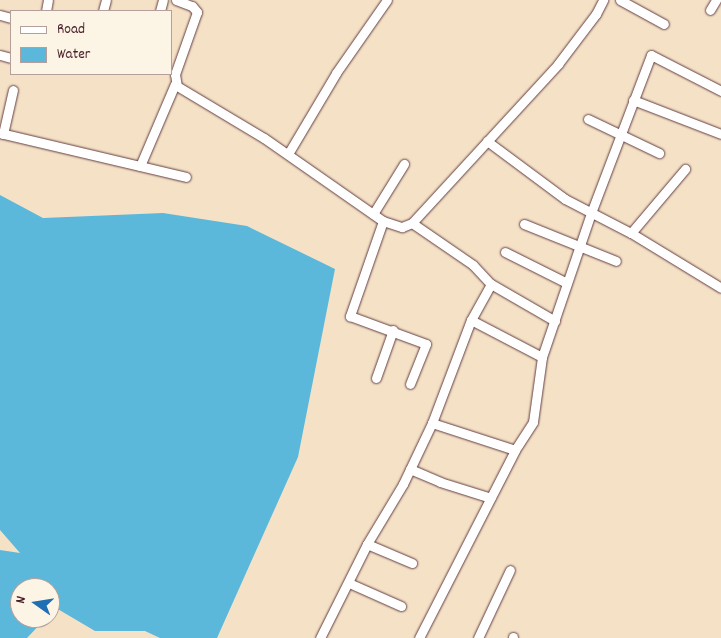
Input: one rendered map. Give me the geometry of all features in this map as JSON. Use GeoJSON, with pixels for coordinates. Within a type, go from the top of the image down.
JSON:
{"type":"FeatureCollection","features":[{"type":"Feature","properties":{"kind":"street"},"geometry":{"type":"LineString","coordinates":[[140,166],[175,84],[175,74],[197,16],[192,6],[176,0]]}},
{"type":"Feature","properties":{"kind":"street"},"geometry":{"type":"LineString","coordinates":[[288,154],[336,73],[386,0]]}},
{"type":"Feature","properties":{"kind":"street"},"geometry":{"type":"LineString","coordinates":[[175,84],[288,154],[383,221],[402,227],[412,222],[558,64],[596,14],[603,0]]}},
{"type":"Feature","properties":{"kind":"street"},"geometry":{"type":"LineString","coordinates":[[620,0],[664,24]]}},
{"type":"Feature","properties":{"kind":"street"},"geometry":{"type":"LineString","coordinates":[[710,10],[716,0]]}},
{"type":"Feature","properties":{"kind":"street"},"geometry":{"type":"LineString","coordinates":[[419,638],[515,450],[533,422],[542,357],[578,247],[651,55],[721,91]]}},
{"type":"Feature","properties":{"kind":"street"},"geometry":{"type":"LineString","coordinates":[[13,90],[1,134],[186,177]]}},
{"type":"Feature","properties":{"kind":"street"},"geometry":{"type":"LineString","coordinates":[[633,100],[721,134]]}},
{"type":"Feature","properties":{"kind":"street"},"geometry":{"type":"LineString","coordinates":[[588,119],[659,153]]}},
{"type":"Feature","properties":{"kind":"street"},"geometry":{"type":"LineString","coordinates":[[487,141],[565,200],[631,233],[721,288]]}},
{"type":"Feature","properties":{"kind":"street"},"geometry":{"type":"LineString","coordinates":[[373,214],[404,164]]}},
{"type":"Feature","properties":{"kind":"street"},"geometry":{"type":"LineString","coordinates":[[631,233],[684,169]]}},
{"type":"Feature","properties":{"kind":"street"},"geometry":{"type":"LineString","coordinates":[[383,221],[350,316],[393,330],[426,344],[410,384]]}},
{"type":"Feature","properties":{"kind":"street"},"geometry":{"type":"LineString","coordinates":[[412,222],[473,265],[491,284],[555,321]]}},
{"type":"Feature","properties":{"kind":"street"},"geometry":{"type":"LineString","coordinates":[[524,224],[616,261]]}},
{"type":"Feature","properties":{"kind":"street"},"geometry":{"type":"LineString","coordinates":[[505,252],[567,282]]}},
{"type":"Feature","properties":{"kind":"street"},"geometry":{"type":"LineString","coordinates":[[320,638],[367,544],[410,469],[432,423],[471,320],[491,284]]}},
{"type":"Feature","properties":{"kind":"street"},"geometry":{"type":"LineString","coordinates":[[471,320],[542,357]]}},
{"type":"Feature","properties":{"kind":"street"},"geometry":{"type":"LineString","coordinates":[[376,378],[393,330]]}},
{"type":"Feature","properties":{"kind":"street"},"geometry":{"type":"LineString","coordinates":[[432,423],[515,450]]}},
{"type":"Feature","properties":{"kind":"street"},"geometry":{"type":"LineString","coordinates":[[410,469],[440,482],[491,498]]}},
{"type":"Feature","properties":{"kind":"street"},"geometry":{"type":"LineString","coordinates":[[367,544],[412,563]]}},
{"type":"Feature","properties":{"kind":"street"},"geometry":{"type":"LineString","coordinates":[[478,638],[510,570]]}},
{"type":"Feature","properties":{"kind":"street"},"geometry":{"type":"LineString","coordinates":[[349,583],[401,606]]}},
{"type":"Feature","properties":{"kind":"water"},"geometry":{"type":"Polygon","coordinates":[[[0,195],[43,218],[163,213],[247,226],[335,269],[298,457],[217,638],[160,638],[145,631],[95,631],[60,610],[60,578],[10,578],[10,628],[36,628],[27,638],[0,638],[0,550],[20,553],[0,530],[0,195]]]}}]}
